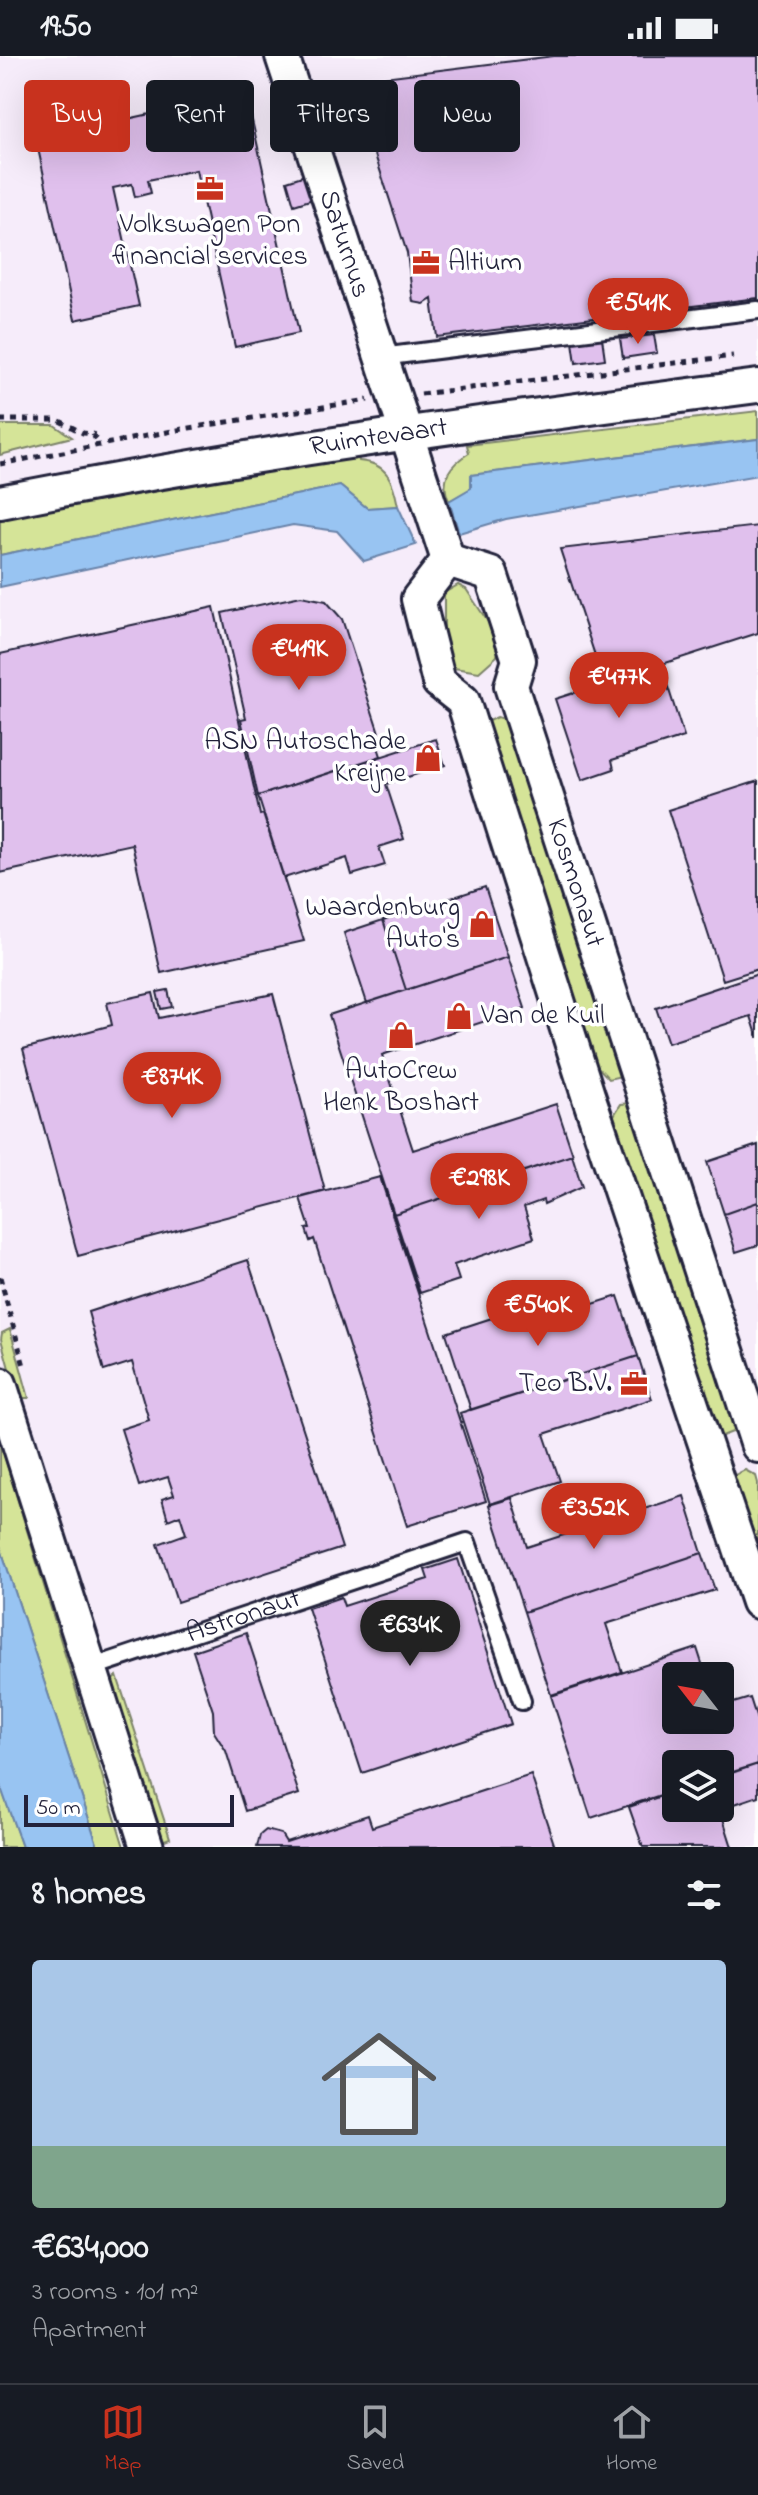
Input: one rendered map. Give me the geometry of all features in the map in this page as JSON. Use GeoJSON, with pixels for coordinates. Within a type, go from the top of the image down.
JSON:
{"type":"FeatureCollection","features":[{"type":"Feature","properties":{"kind":"street","name":"Saturnus"},"geometry":{"type":"LineString","coordinates":[[282,56],[405,431]]}},
{"type":"Feature","properties":{"kind":"street","name":"Ruimtevaart"},"geometry":{"type":"LineString","coordinates":[[0,502],[149,472],[405,431],[758,386]]}},
{"type":"Feature","properties":{"kind":"street"},"geometry":{"type":"LineString","coordinates":[[405,431],[445,551]]}},
{"type":"Feature","properties":{"kind":"street","name":"Kosmonaut"},"geometry":{"type":"LineString","coordinates":[[708,1455],[757,1444],[511,686],[519,660],[491,574],[445,551],[418,599],[439,682],[463,701],[588,1095],[708,1455],[758,1602]]}},
{"type":"Feature","properties":{"kind":"street"},"geometry":{"type":"LineString","coordinates":[[463,701],[511,686]]}},
{"type":"Feature","properties":{"kind":"street"},"geometry":{"type":"LineString","coordinates":[[588,1095],[639,1081]]}},
{"type":"Feature","properties":{"kind":"street"},"geometry":{"type":"LineString","coordinates":[[0,1384],[147,1847]]}},
{"type":"Feature","properties":{"kind":"lane"},"geometry":{"type":"LineString","coordinates":[[381,357],[758,310]]}},
{"type":"Feature","properties":{"kind":"lane","name":"Astronaut"},"geometry":{"type":"LineString","coordinates":[[90,1668],[467,1542],[522,1701]]}},
{"type":"Feature","properties":{"kind":"path","name":"Ruimtevaart"},"geometry":{"type":"LineString","coordinates":[[0,464],[240,419],[742,355]]}},
{"type":"Feature","properties":{"kind":"path"},"geometry":{"type":"LineString","coordinates":[[0,420],[58,420],[93,434],[98,445]]}},
{"type":"Feature","properties":{"kind":"shaded area"},"geometry":{"type":"Polygon","coordinates":[[[0,56],[758,56],[758,1847],[152,1847],[0,1370],[0,56]]]}},
{"type":"Feature","properties":{"kind":"green space"},"geometry":{"type":"Polygon","coordinates":[[[758,411],[758,439],[471,475],[472,488],[449,501],[446,493],[448,472],[469,453],[467,445],[758,411]]]}},
{"type":"Feature","properties":{"kind":"green space"},"geometry":{"type":"Polygon","coordinates":[[[0,425],[54,425],[72,437],[0,455],[0,425]]]}},
{"type":"Feature","properties":{"kind":"green space"},"geometry":{"type":"Polygon","coordinates":[[[357,452],[359,461],[376,465],[387,474],[398,506],[367,508],[340,486],[0,555],[0,516],[357,452]]]}},
{"type":"Feature","properties":{"kind":"green space"},"geometry":{"type":"Polygon","coordinates":[[[458,585],[466,589],[500,640],[497,656],[479,672],[454,668],[444,654],[444,593],[458,585]]]}},
{"type":"Feature","properties":{"kind":"green space"},"geometry":{"type":"Polygon","coordinates":[[[497,717],[506,720],[622,1066],[621,1076],[609,1079],[596,1065],[486,726],[488,721],[497,717]]]}},
{"type":"Feature","properties":{"kind":"green space"},"geometry":{"type":"Polygon","coordinates":[[[632,1103],[734,1417],[735,1431],[717,1438],[611,1120],[621,1104],[632,1103]]]}},
{"type":"Feature","properties":{"kind":"green space"},"geometry":{"type":"Polygon","coordinates":[[[10,1329],[29,1398],[19,1398],[16,1394],[1,1339],[2,1333],[10,1329]]]}},
{"type":"Feature","properties":{"kind":"green space"},"geometry":{"type":"Polygon","coordinates":[[[0,1442],[124,1847],[98,1847],[0,1546],[0,1442]]]}},
{"type":"Feature","properties":{"kind":"green space"},"geometry":{"type":"Polygon","coordinates":[[[745,1470],[756,1476],[758,1483],[758,1569],[729,1478],[745,1470]]]}},
{"type":"Feature","properties":{"kind":"green space"},"geometry":{"type":"Polygon","coordinates":[[[117,1676],[170,1838],[162,1841],[158,1838],[108,1684],[117,1676]]]}},
{"type":"Feature","properties":{"kind":"green space"},"geometry":{"type":"Polygon","coordinates":[[[0,1785],[2,1790],[22,1847],[0,1847],[0,1785]]]}},
{"type":"Feature","properties":{"kind":"water"},"geometry":{"type":"Polygon","coordinates":[[[758,439],[758,475],[506,519],[459,533],[449,501],[471,488],[471,475],[758,439]]]}},
{"type":"Feature","properties":{"kind":"water"},"geometry":{"type":"Polygon","coordinates":[[[340,486],[367,508],[398,506],[416,545],[364,561],[337,531],[293,525],[0,587],[0,555],[340,486]]]}},
{"type":"Feature","properties":{"kind":"water"},"geometry":{"type":"Polygon","coordinates":[[[0,1546],[98,1847],[22,1847],[0,1785],[0,1546]]]}},
{"type":"Feature","properties":{"kind":"building"},"geometry":{"type":"Polygon","coordinates":[[[554,56],[758,56],[758,298],[437,337],[432,299],[424,304],[413,302],[407,253],[374,152],[398,152],[398,80],[359,80],[554,56]]]}},
{"type":"Feature","properties":{"kind":"building"},"geometry":{"type":"Polygon","coordinates":[[[146,115],[146,152],[254,152],[254,129],[299,333],[235,347],[196,170],[148,180],[151,193],[135,197],[132,184],[113,188],[139,306],[75,320],[39,152],[130,152],[130,118],[146,115]]]}},
{"type":"Feature","properties":{"kind":"building"},"geometry":{"type":"Polygon","coordinates":[[[305,175],[313,199],[294,205],[287,181],[305,175]]]}},
{"type":"Feature","properties":{"kind":"building"},"geometry":{"type":"Polygon","coordinates":[[[654,335],[657,353],[623,358],[620,339],[654,335]]]}},
{"type":"Feature","properties":{"kind":"building"},"geometry":{"type":"Polygon","coordinates":[[[602,338],[605,359],[576,363],[573,342],[602,338]]]}},
{"type":"Feature","properties":{"kind":"building"},"geometry":{"type":"Polygon","coordinates":[[[758,526],[758,633],[604,683],[560,549],[758,526]]]}},
{"type":"Feature","properties":{"kind":"building"},"geometry":{"type":"Polygon","coordinates":[[[301,596],[326,601],[342,619],[383,745],[380,740],[376,741],[381,756],[258,796],[241,719],[246,718],[222,613],[301,596]]]}},
{"type":"Feature","properties":{"kind":"building"},"geometry":{"type":"Polygon","coordinates":[[[214,607],[260,815],[263,814],[304,941],[161,973],[132,844],[0,873],[0,654],[214,607]]]}},
{"type":"Feature","properties":{"kind":"building"},"geometry":{"type":"Polygon","coordinates":[[[661,665],[684,737],[612,760],[614,769],[582,780],[555,699],[661,665]]]}},
{"type":"Feature","properties":{"kind":"building"},"geometry":{"type":"Polygon","coordinates":[[[436,739],[445,765],[386,784],[404,839],[379,847],[385,865],[352,875],[347,858],[284,878],[258,796],[436,739]]]}},
{"type":"Feature","properties":{"kind":"building"},"geometry":{"type":"Polygon","coordinates":[[[758,781],[758,969],[723,980],[668,810],[758,781]]]}},
{"type":"Feature","properties":{"kind":"building"},"geometry":{"type":"Polygon","coordinates":[[[485,887],[508,957],[406,990],[383,920],[485,887]]]}},
{"type":"Feature","properties":{"kind":"building"},"geometry":{"type":"Polygon","coordinates":[[[383,920],[406,990],[367,1003],[344,933],[383,920]]]}},
{"type":"Feature","properties":{"kind":"building"},"geometry":{"type":"Polygon","coordinates":[[[508,957],[525,1008],[382,1055],[413,1150],[556,1104],[573,1155],[394,1214],[329,1015],[508,957]]]}},
{"type":"Feature","properties":{"kind":"building"},"geometry":{"type":"Polygon","coordinates":[[[758,974],[758,1038],[751,1016],[668,1043],[656,1008],[758,974]]]}},
{"type":"Feature","properties":{"kind":"building"},"geometry":{"type":"Polygon","coordinates":[[[168,990],[172,1007],[161,1009],[157,992],[168,990]]]}},
{"type":"Feature","properties":{"kind":"building"},"geometry":{"type":"Polygon","coordinates":[[[153,993],[159,1018],[273,994],[325,1191],[78,1256],[23,1049],[112,1025],[107,1003],[153,993]]]}},
{"type":"Feature","properties":{"kind":"building"},"geometry":{"type":"Polygon","coordinates":[[[758,1145],[758,1202],[724,1214],[707,1162],[758,1145]]]}},
{"type":"Feature","properties":{"kind":"building"},"geometry":{"type":"Polygon","coordinates":[[[572,1155],[582,1187],[544,1204],[543,1200],[524,1207],[534,1238],[454,1265],[459,1280],[420,1293],[394,1214],[572,1155]]]}},
{"type":"Feature","properties":{"kind":"building"},"geometry":{"type":"Polygon","coordinates":[[[380,1177],[486,1501],[407,1526],[314,1239],[310,1241],[306,1229],[310,1228],[300,1198],[380,1177]]]}},
{"type":"Feature","properties":{"kind":"building"},"geometry":{"type":"Polygon","coordinates":[[[758,1202],[758,1245],[736,1252],[724,1214],[758,1202]]]}},
{"type":"Feature","properties":{"kind":"building"},"geometry":{"type":"Polygon","coordinates":[[[248,1260],[342,1548],[177,1602],[158,1544],[186,1534],[180,1515],[168,1520],[162,1499],[174,1495],[168,1477],[139,1486],[121,1429],[149,1420],[132,1362],[104,1371],[88,1312],[248,1260]]]}},
{"type":"Feature","properties":{"kind":"building"},"geometry":{"type":"Polygon","coordinates":[[[562,1295],[568,1312],[618,1296],[638,1356],[471,1410],[446,1333],[562,1295]]]}},
{"type":"Feature","properties":{"kind":"building"},"geometry":{"type":"Polygon","coordinates":[[[638,1356],[652,1399],[544,1434],[560,1481],[490,1504],[460,1413],[638,1356]]]}},
{"type":"Feature","properties":{"kind":"building"},"geometry":{"type":"Polygon","coordinates":[[[684,1496],[702,1553],[524,1612],[489,1505],[512,1498],[527,1547],[684,1496]]]}},
{"type":"Feature","properties":{"kind":"building"},"geometry":{"type":"Polygon","coordinates":[[[702,1553],[715,1590],[606,1624],[622,1672],[551,1695],[524,1612],[702,1553]]]}},
{"type":"Feature","properties":{"kind":"building"},"geometry":{"type":"Polygon","coordinates":[[[458,1559],[511,1724],[362,1773],[308,1608],[341,1597],[344,1606],[428,1579],[425,1570],[458,1559]]]}},
{"type":"Feature","properties":{"kind":"building"},"geometry":{"type":"Polygon","coordinates":[[[246,1633],[299,1794],[245,1811],[226,1751],[214,1732],[213,1711],[193,1651],[246,1633]]]}},
{"type":"Feature","properties":{"kind":"building"},"geometry":{"type":"Polygon","coordinates":[[[697,1648],[702,1662],[662,1662],[662,1734],[734,1734],[734,1703],[750,1698],[758,1723],[758,1764],[734,1772],[734,1750],[662,1750],[662,1795],[591,1818],[551,1696],[697,1648]]]}},
{"type":"Feature","properties":{"kind":"building"},"geometry":{"type":"Polygon","coordinates":[[[758,1764],[758,1796],[734,1804],[734,1772],[758,1764]]]}},
{"type":"Feature","properties":{"kind":"building"},"geometry":{"type":"Polygon","coordinates":[[[531,1775],[555,1847],[257,1847],[260,1835],[266,1830],[281,1834],[286,1842],[368,1815],[372,1827],[531,1775]]]}},
{"type":"Feature","properties":{"kind":"building"},"geometry":{"type":"Polygon","coordinates":[[[662,1796],[662,1822],[724,1822],[732,1847],[643,1847],[629,1807],[662,1796]]]}},
{"type":"Feature","properties":{"kind":"place","name":"Volkswagen Pon financial services"},"geometry":{"type":"Point","coordinates":[210,189]}},
{"type":"Feature","properties":{"kind":"place","name":"Altium"},"geometry":{"type":"Point","coordinates":[426,263]}},
{"type":"Feature","properties":{"kind":"place","name":"ASN Autoschade Kreijne"},"geometry":{"type":"Point","coordinates":[428,758]}},
{"type":"Feature","properties":{"kind":"place","name":"Waardenburg Auto's"},"geometry":{"type":"Point","coordinates":[482,924]}},
{"type":"Feature","properties":{"kind":"place","name":"Van de Kuil"},"geometry":{"type":"Point","coordinates":[459,1016]}},
{"type":"Feature","properties":{"kind":"place","name":"AutoCrew Henk Boshart"},"geometry":{"type":"Point","coordinates":[401,1035]}},
{"type":"Feature","properties":{"kind":"place","name":"Teo B.V."},"geometry":{"type":"Point","coordinates":[634,1384]}}]}
